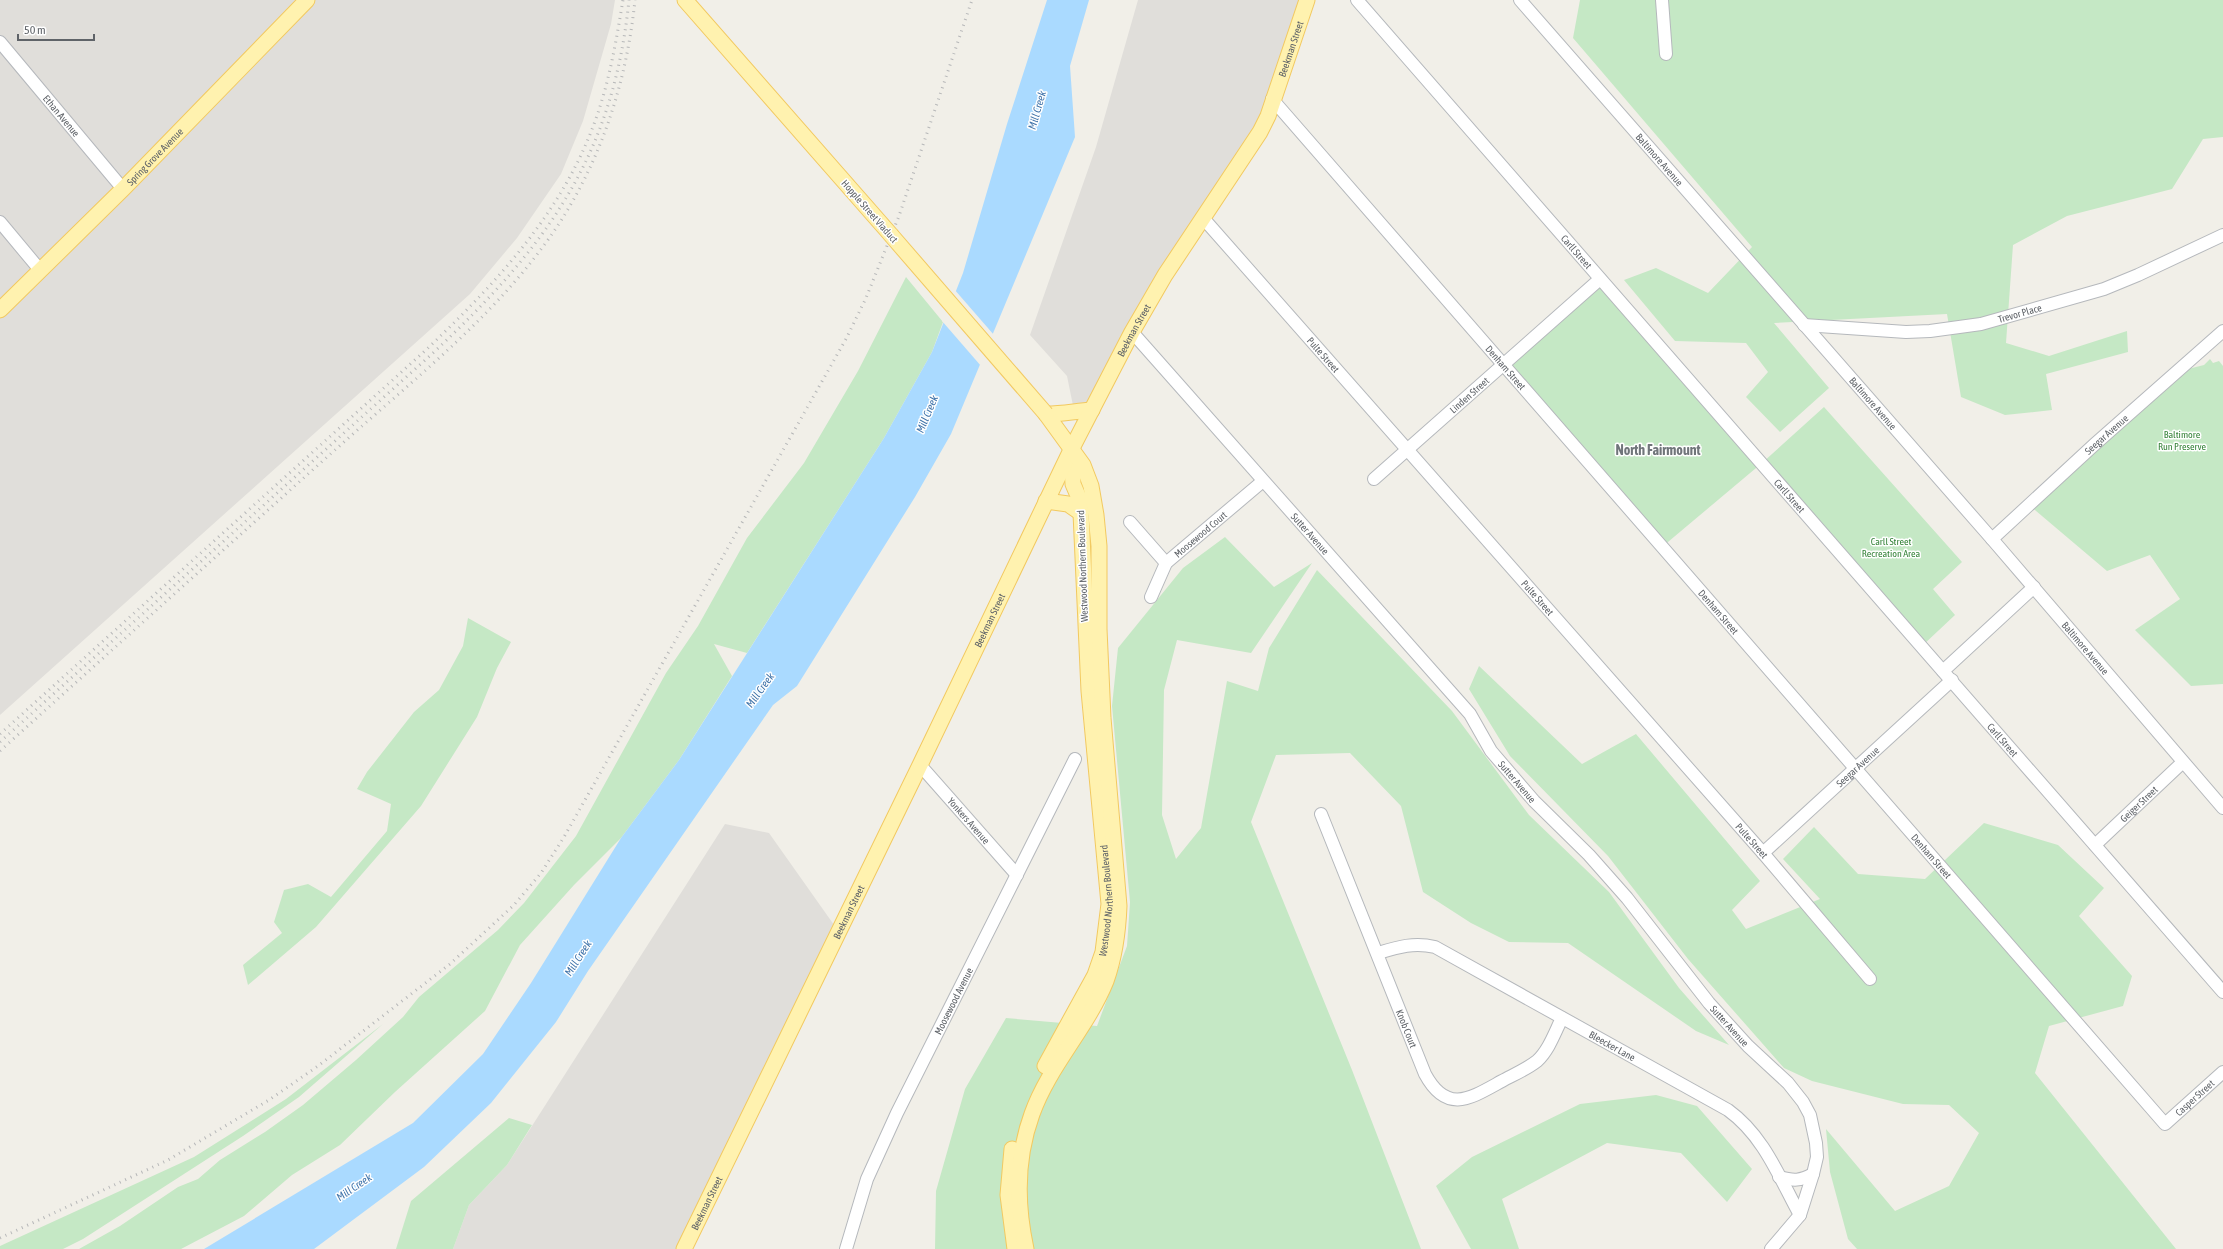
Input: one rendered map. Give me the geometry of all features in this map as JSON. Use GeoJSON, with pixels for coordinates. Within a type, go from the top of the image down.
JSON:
{"type":"FeatureCollection","features":[{"type":"Feature","properties":{"kind":"main road","name":"Spring Grove Avenue"},"geometry":{"type":"LineString","coordinates":[[0,310],[123,189],[308,0]]}},
{"type":"Feature","properties":{"kind":"main road","name":"Hopple Street Viaduct"},"geometry":{"type":"LineString","coordinates":[[685,0],[1052,417],[1071,450]]}},
{"type":"Feature","properties":{"kind":"main road","name":"Beekman Street"},"geometry":{"type":"LineString","coordinates":[[684,1249],[920,766],[1071,450],[1132,332],[1165,275],[1254,142],[1268,116],[1272,99],[1307,0]]}},
{"type":"Feature","properties":{"kind":"main road"},"geometry":{"type":"LineString","coordinates":[[1052,417],[1092,410]]}},
{"type":"Feature","properties":{"kind":"main road","name":"Westwood Northern Boulevard"},"geometry":{"type":"LineString","coordinates":[[1015,1249],[1008,1195],[1009,1169],[1016,1129],[1028,1098],[1095,975],[1107,929],[1109,904],[1088,668],[1081,513],[1079,498],[1073,484],[1071,450]]}},
{"type":"Feature","properties":{"kind":"main road","name":"Westwood Northern Boulevard"},"geometry":{"type":"LineString","coordinates":[[1026,1249],[1018,1192],[1020,1161],[1024,1136],[1032,1112],[1043,1089],[1106,981],[1118,938],[1118,882],[1103,710],[1099,629],[1099,546],[1091,486],[1083,465],[1071,450]]}},
{"type":"Feature","properties":{"kind":"main road"},"geometry":{"type":"LineString","coordinates":[[1046,501],[1068,504],[1081,513]]}},
{"type":"Feature","properties":{"kind":"street","name":"Carll Street"},"geometry":{"type":"LineString","coordinates":[[1357,0],[2223,992]]}},
{"type":"Feature","properties":{"kind":"street","name":"Baltimore Avenue"},"geometry":{"type":"LineString","coordinates":[[1520,0],[2034,587],[2223,808]]}},
{"type":"Feature","properties":{"kind":"street"},"geometry":{"type":"LineString","coordinates":[[1662,0],[1666,54]]}},
{"type":"Feature","properties":{"kind":"street","name":"Ethan Avenue"},"geometry":{"type":"LineString","coordinates":[[0,42],[123,189]]}},
{"type":"Feature","properties":{"kind":"street","name":"Denham Street"},"geometry":{"type":"LineString","coordinates":[[1272,99],[1856,767],[1998,933],[2165,1124]]}},
{"type":"Feature","properties":{"kind":"street","name":"Pulte Street"},"geometry":{"type":"LineString","coordinates":[[1203,218],[1763,853],[1870,979]]}},
{"type":"Feature","properties":{"kind":"street"},"geometry":{"type":"LineString","coordinates":[[0,222],[40,270]]}},
{"type":"Feature","properties":{"kind":"street","name":"Trevor Place"},"geometry":{"type":"LineString","coordinates":[[1804,325],[1914,332],[1958,328],[1981,324],[2104,289],[2138,275],[2223,235]]}},
{"type":"Feature","properties":{"kind":"street","name":"Linden Street"},"geometry":{"type":"LineString","coordinates":[[1374,479],[1600,279]]}},
{"type":"Feature","properties":{"kind":"street","name":"Seegar Avenue"},"geometry":{"type":"LineString","coordinates":[[1992,539],[2095,444],[2223,331]]}},
{"type":"Feature","properties":{"kind":"street","name":"Sutter Avenue"},"geometry":{"type":"LineString","coordinates":[[1132,332],[1470,714],[1491,751],[1534,801],[1589,855],[1628,898],[1709,1003],[1748,1046],[1788,1083],[1803,1102],[1814,1129],[1817,1157],[1800,1215],[1770,1249]]}},
{"type":"Feature","properties":{"kind":"street","name":"Moosewood Court"},"geometry":{"type":"LineString","coordinates":[[1151,597],[1166,563],[1263,481]]}},
{"type":"Feature","properties":{"kind":"street"},"geometry":{"type":"LineString","coordinates":[[1130,522],[1166,563]]}},
{"type":"Feature","properties":{"kind":"street"},"geometry":{"type":"LineString","coordinates":[[1943,671],[2034,587]]}},
{"type":"Feature","properties":{"kind":"street","name":"Seegar Avenue"},"geometry":{"type":"LineString","coordinates":[[1763,853],[1952,680]]}},
{"type":"Feature","properties":{"kind":"street","name":"Moosewood Avenue"},"geometry":{"type":"LineString","coordinates":[[846,1249],[867,1179],[888,1133],[1074,759]]}},
{"type":"Feature","properties":{"kind":"street","name":"Geiger Street"},"geometry":{"type":"LineString","coordinates":[[2095,845],[2183,762]]}},
{"type":"Feature","properties":{"kind":"street","name":"Yonkers Avenue"},"geometry":{"type":"LineString","coordinates":[[920,766],[1017,875]]}},
{"type":"Feature","properties":{"kind":"street","name":"Knob Court"},"geometry":{"type":"LineString","coordinates":[[1321,814],[1378,953],[1425,1074],[1437,1091],[1452,1100],[1469,1099],[1537,1060],[1544,1052],[1562,1018]]}},
{"type":"Feature","properties":{"kind":"street","name":"Bleecker Lane"},"geometry":{"type":"LineString","coordinates":[[1378,953],[1411,944],[1422,943],[1435,946],[1728,1110],[1750,1128],[1759,1138],[1800,1215]]}},
{"type":"Feature","properties":{"kind":"street","name":"Casper Street"},"geometry":{"type":"LineString","coordinates":[[2165,1124],[2223,1072]]}},
{"type":"Feature","properties":{"kind":"street"},"geometry":{"type":"LineString","coordinates":[[1779,1177],[1794,1181],[1802,1180],[1813,1174]]}},
{"type":"Feature","properties":{"kind":"shaded area"},"geometry":{"type":"Polygon","coordinates":[[[0,0],[615,0],[611,24],[583,121],[561,174],[517,238],[470,294],[0,715],[0,0]]]}},
{"type":"Feature","properties":{"kind":"shaded area"},"geometry":{"type":"Polygon","coordinates":[[[1138,0],[1308,0],[1272,99],[1079,435],[1067,376],[1030,335],[1096,147],[1138,0]]]}},
{"type":"Feature","properties":{"kind":"shaded area"},"geometry":{"type":"Polygon","coordinates":[[[725,824],[769,833],[839,932],[684,1249],[453,1249],[469,1205],[507,1165],[725,824]]]}},
{"type":"Feature","properties":{"kind":"green space"},"geometry":{"type":"Polygon","coordinates":[[[1580,0],[2223,0],[2223,137],[2203,139],[2172,189],[2067,216],[2013,245],[2006,343],[2049,356],[2127,331],[2128,352],[2046,374],[2052,410],[2005,415],[1961,397],[1947,314],[1774,323],[1829,388],[1780,432],[1746,397],[1768,372],[1746,343],[1675,341],[1624,280],[1656,268],[1708,293],[1752,247],[1573,38],[1580,0]]]}},
{"type":"Feature","properties":{"kind":"green space"},"geometry":{"type":"Polygon","coordinates":[[[906,277],[943,322],[932,352],[884,438],[747,653],[714,644],[732,676],[679,760],[621,838],[574,885],[520,945],[485,1011],[395,1092],[340,1145],[292,1175],[244,1216],[181,1249],[79,1249],[120,1226],[178,1187],[198,1179],[220,1160],[265,1132],[303,1105],[356,1060],[403,1017],[419,997],[498,930],[524,903],[576,836],[666,673],[698,626],[747,538],[804,463],[858,371],[906,277]]]}},
{"type":"Feature","properties":{"kind":"green space"},"geometry":{"type":"Polygon","coordinates":[[[1600,279],[1762,463],[1662,547],[1503,364],[1600,279]]]}},
{"type":"Feature","properties":{"kind":"green space","name":"Baltimore Run Preserve"},"geometry":{"type":"Polygon","coordinates":[[[2210,359],[2213,363],[2219,361],[2223,366],[2223,684],[2191,686],[2135,630],[2180,599],[2150,555],[2107,571],[2029,505],[2176,372],[2204,365],[2210,359]]]}},
{"type":"Feature","properties":{"kind":"green space","name":"Carll Street Recreation Area"},"geometry":{"type":"Polygon","coordinates":[[[1824,407],[1962,562],[1933,589],[1955,615],[1922,646],[1762,463],[1824,407]]]}},
{"type":"Feature","properties":{"kind":"green space"},"geometry":{"type":"Polygon","coordinates":[[[1225,537],[1274,587],[1312,563],[1251,653],[1177,640],[1164,690],[1162,815],[1176,859],[1201,828],[1227,681],[1258,691],[1269,648],[1317,570],[1452,711],[1529,815],[1609,892],[1679,988],[1729,1045],[1696,1031],[1568,943],[1509,942],[1471,923],[1423,892],[1401,806],[1350,753],[1276,755],[1251,822],[1352,1070],[1421,1249],[935,1249],[936,1191],[965,1089],[1006,1018],[1097,1026],[1127,946],[1130,902],[1112,706],[1118,648],[1183,568],[1225,537]]]}},
{"type":"Feature","properties":{"kind":"green space"},"geometry":{"type":"Polygon","coordinates":[[[468,618],[511,642],[497,668],[477,717],[421,806],[316,927],[248,985],[243,965],[282,933],[274,922],[284,890],[308,884],[331,897],[387,831],[391,804],[357,789],[367,772],[414,712],[439,690],[463,646],[468,618]]]}},
{"type":"Feature","properties":{"kind":"green space"},"geometry":{"type":"Polygon","coordinates":[[[1479,666],[1582,764],[1636,734],[1760,881],[1732,910],[1746,929],[1820,899],[1783,859],[1814,827],[1858,874],[1925,879],[1984,823],[2058,845],[2104,888],[2079,916],[2132,976],[2123,1006],[2049,1026],[2035,1073],[2176,1249],[1857,1249],[1848,1239],[1830,1172],[1826,1129],[1895,1211],[1949,1186],[1979,1133],[1949,1105],[1903,1104],[1812,1081],[1784,1068],[1688,959],[1608,856],[1510,756],[1469,689],[1479,666]]]}},
{"type":"Feature","properties":{"kind":"green space"},"geometry":{"type":"Polygon","coordinates":[[[383,1024],[299,1097],[243,1136],[83,1239],[63,1249],[0,1249],[0,1246],[194,1157],[286,1099],[383,1024]]]}},
{"type":"Feature","properties":{"kind":"green space"},"geometry":{"type":"Polygon","coordinates":[[[1656,1095],[1697,1106],[1752,1169],[1727,1202],[1681,1153],[1607,1143],[1502,1199],[1519,1249],[1471,1249],[1436,1186],[1472,1157],[1580,1104],[1656,1095]]]}},
{"type":"Feature","properties":{"kind":"green space"},"geometry":{"type":"Polygon","coordinates":[[[509,1118],[532,1125],[507,1165],[469,1205],[453,1249],[396,1249],[411,1201],[509,1118]]]}},
{"type":"Feature","properties":{"kind":"water","name":"Mill Creek"},"geometry":{"type":"Polygon","coordinates":[[[1047,0],[1089,0],[1070,66],[1075,137],[951,434],[915,497],[797,686],[773,705],[588,971],[556,1022],[491,1103],[424,1167],[314,1249],[204,1249],[413,1123],[483,1054],[531,983],[621,838],[679,760],[884,438],[932,352],[963,273],[1007,124],[1047,0]]]}},
{"type":"Feature","properties":{"kind":"pier"},"geometry":{"type":"Polygon","coordinates":[[[954,289],[994,335],[981,366],[942,321],[954,289]]]}},
{"type":"Feature","properties":{"kind":"railway"},"geometry":{"type":"LineString","coordinates":[[0,734],[427,349],[477,299],[524,246],[545,218],[564,188],[580,157],[594,124],[608,78],[623,0]]}},
{"type":"Feature","properties":{"kind":"railway"},"geometry":{"type":"LineString","coordinates":[[0,742],[433,353],[509,276],[540,237],[567,196],[589,153],[607,107],[621,56],[629,0]]}},
{"type":"Feature","properties":{"kind":"railway"},"geometry":{"type":"LineString","coordinates":[[0,751],[457,342],[513,283],[539,252],[562,219],[577,194],[590,167],[611,114],[619,86],[626,58],[635,0]]}},
{"type":"Feature","properties":{"kind":"railway"},"geometry":{"type":"LineString","coordinates":[[0,1238],[168,1160],[269,1100],[318,1066],[450,964],[514,905],[541,873],[564,837],[846,339],[866,298],[899,216],[972,0]]}},
{"type":"Feature","properties":{"kind":"district","name":"North Fairmount"},"geometry":{"type":"Point","coordinates":[1658,450]}}]}
